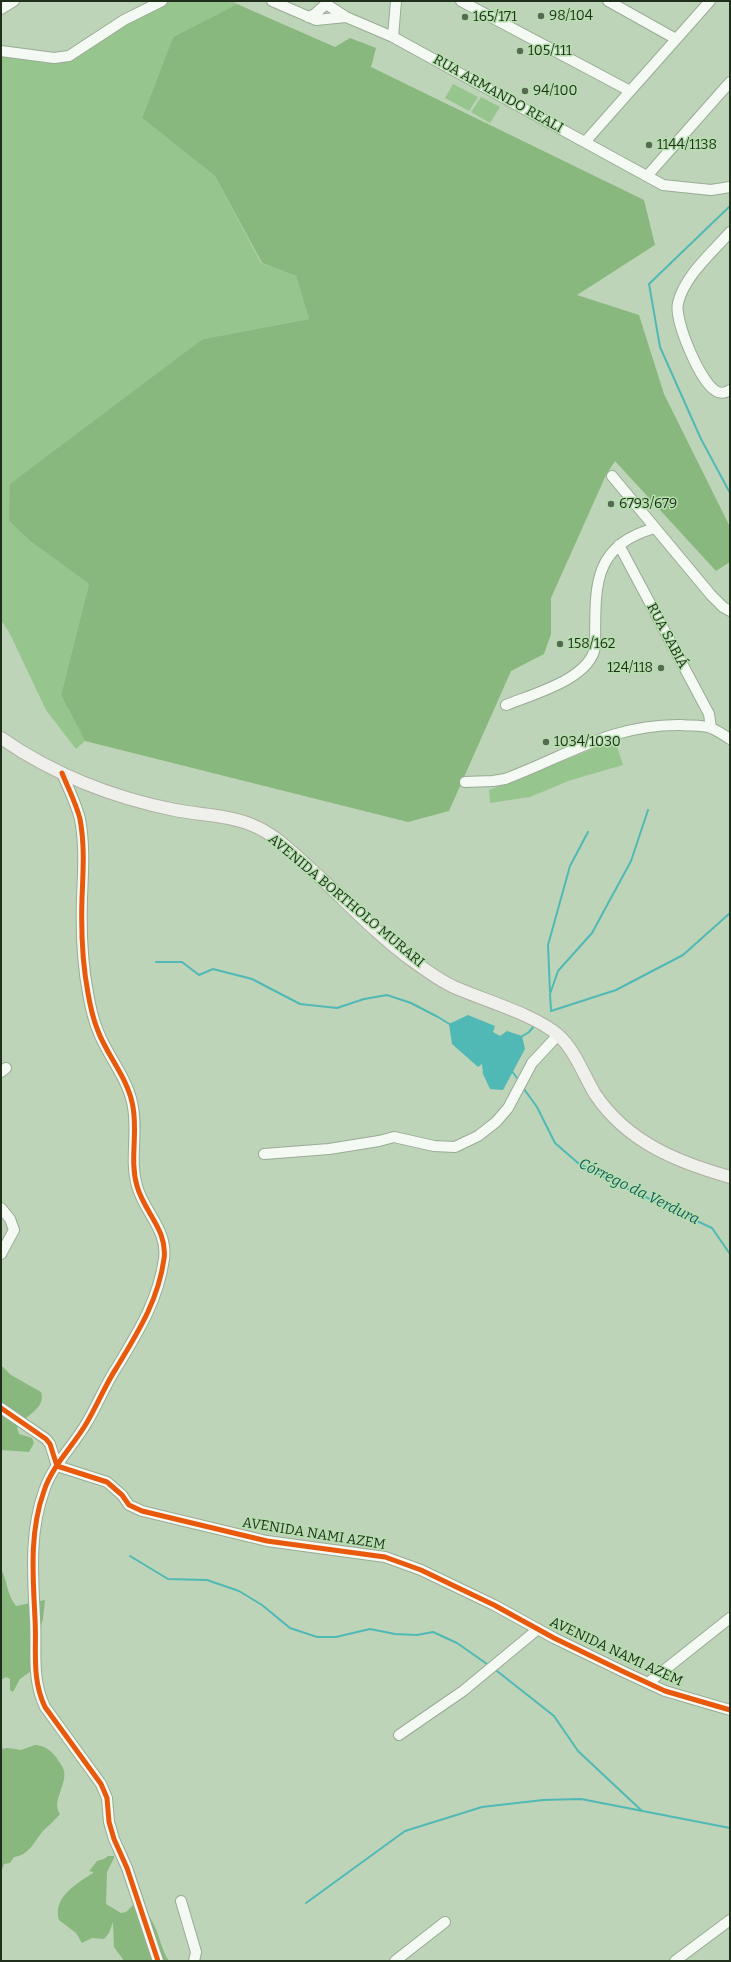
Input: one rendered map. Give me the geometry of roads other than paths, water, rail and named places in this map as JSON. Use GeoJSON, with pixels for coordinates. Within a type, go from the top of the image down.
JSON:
{"type":"FeatureCollection","features":[{"type":"Feature","properties":{"kind":"main road","name":"AVENIDA BORTHOLO MURARI"},"geometry":{"type":"LineString","coordinates":[[1,738],[62,773],[93,786],[146,803],[240,821],[254,826],[279,842],[298,857],[384,937],[412,960],[451,986],[539,1022],[558,1034],[573,1053],[586,1080],[605,1108],[628,1132],[673,1158],[691,1166],[730,1177]]}},
{"type":"Feature","properties":{"kind":"street"},"geometry":{"type":"LineString","coordinates":[[1,8],[14,1]]}},
{"type":"Feature","properties":{"kind":"street"},"geometry":{"type":"LineString","coordinates":[[1,51],[54,58],[69,56],[124,20],[162,1]]}},
{"type":"Feature","properties":{"kind":"street"},"geometry":{"type":"LineString","coordinates":[[272,1],[316,20],[346,17]]}},
{"type":"Feature","properties":{"kind":"street"},"geometry":{"type":"LineString","coordinates":[[393,37],[396,1]]}},
{"type":"Feature","properties":{"kind":"street"},"geometry":{"type":"LineString","coordinates":[[461,1],[630,91]]}},
{"type":"Feature","properties":{"kind":"street"},"geometry":{"type":"LineString","coordinates":[[608,1],[676,39]]}},
{"type":"Feature","properties":{"kind":"street"},"geometry":{"type":"LineString","coordinates":[[585,142],[710,1]]}},
{"type":"Feature","properties":{"kind":"street"},"geometry":{"type":"LineString","coordinates":[[308,17],[315,14],[326,3]]}},
{"type":"Feature","properties":{"kind":"street","name":"RUA ARMANDO REALI"},"geometry":{"type":"LineString","coordinates":[[326,3],[346,17],[393,37],[664,185],[711,190],[730,187]]}},
{"type":"Feature","properties":{"kind":"street"},"geometry":{"type":"LineString","coordinates":[[647,176],[730,82]]}},
{"type":"Feature","properties":{"kind":"street"},"geometry":{"type":"LineString","coordinates":[[730,232],[686,281],[678,304],[679,322],[683,337],[699,369],[715,391],[722,393],[730,390]]}},
{"type":"Feature","properties":{"kind":"street"},"geometry":{"type":"LineString","coordinates":[[612,476],[711,595],[722,607],[730,611]]}},
{"type":"Feature","properties":{"kind":"street"},"geometry":{"type":"LineString","coordinates":[[506,705],[570,678],[589,662],[593,655],[594,647],[596,593],[599,574],[608,557],[619,545],[633,536],[655,528]]}},
{"type":"Feature","properties":{"kind":"street","name":"RUA SABIÁ"},"geometry":{"type":"LineString","coordinates":[[619,545],[709,714],[711,728]]}},
{"type":"Feature","properties":{"kind":"street"},"geometry":{"type":"LineString","coordinates":[[465,782],[505,779],[598,738],[631,730],[676,725],[711,728],[730,739]]}},
{"type":"Feature","properties":{"kind":"street"},"geometry":{"type":"LineString","coordinates":[[62,773],[75,803],[82,832],[84,853],[82,901],[83,950],[88,994],[98,1032],[118,1069],[133,1103],[135,1120],[134,1177],[142,1201],[158,1227],[164,1241],[164,1256],[155,1293],[141,1329],[116,1368],[86,1424],[57,1466],[43,1492],[33,1548],[32,1568],[36,1623],[35,1673],[39,1694],[55,1723],[101,1784],[107,1798],[109,1822],[114,1839],[127,1868],[158,1961]]}},
{"type":"Feature","properties":{"kind":"street"},"geometry":{"type":"LineString","coordinates":[[264,1154],[329,1149],[379,1141],[394,1137],[434,1146],[455,1146],[478,1136],[496,1122],[508,1108],[532,1063],[558,1034]]}},
{"type":"Feature","properties":{"kind":"street"},"geometry":{"type":"LineString","coordinates":[[1,1208],[10,1219],[14,1230],[1,1254]]}},
{"type":"Feature","properties":{"kind":"street"},"geometry":{"type":"LineString","coordinates":[[1,1408],[46,1439],[50,1444],[57,1466]]}},
{"type":"Feature","properties":{"kind":"street","name":"AVENIDA NAMI AZEM"},"geometry":{"type":"LineString","coordinates":[[57,1466],[107,1482],[122,1495],[129,1505],[142,1511],[267,1541],[294,1546],[368,1554],[400,1562],[447,1582],[589,1656],[665,1691],[730,1710]]}},
{"type":"Feature","properties":{"kind":"street"},"geometry":{"type":"LineString","coordinates":[[648,1683],[730,1618]]}},
{"type":"Feature","properties":{"kind":"street"},"geometry":{"type":"LineString","coordinates":[[399,1735],[463,1691],[538,1629]]}},
{"type":"Feature","properties":{"kind":"street"},"geometry":{"type":"LineString","coordinates":[[181,1901],[196,1952],[194,1961]]}},
{"type":"Feature","properties":{"kind":"street"},"geometry":{"type":"LineString","coordinates":[[674,1961],[730,1920]]}},
{"type":"Feature","properties":{"kind":"street"},"geometry":{"type":"LineString","coordinates":[[395,1961],[445,1922]]}},
{"type":"Feature","properties":{"kind":"water"},"geometry":{"type":"Polygon","coordinates":[[[468,1015],[495,1026],[493,1032],[500,1036],[507,1031],[522,1036],[525,1049],[503,1090],[490,1089],[483,1074],[482,1064],[478,1067],[452,1044],[449,1024],[468,1015]]]}},
{"type":"Feature","properties":{"kind":"waterway"},"geometry":{"type":"LineString","coordinates":[[730,206],[649,284],[660,347],[701,439],[730,493]]}},
{"type":"Feature","properties":{"kind":"waterway"},"geometry":{"type":"LineString","coordinates":[[648,810],[631,861],[592,933],[558,971],[550,994],[551,1011],[616,990],[683,955],[730,913]]}},
{"type":"Feature","properties":{"kind":"waterway"},"geometry":{"type":"LineString","coordinates":[[550,992],[548,945],[570,866],[588,832]]}},
{"type":"Feature","properties":{"kind":"waterway"},"geometry":{"type":"LineString","coordinates":[[156,962],[182,962],[199,975],[213,969],[252,979],[300,1004],[337,1008],[364,999],[387,995],[411,1003],[451,1025]]}},
{"type":"Feature","properties":{"kind":"waterway"},"geometry":{"type":"LineString","coordinates":[[521,1037],[529,1032],[534,1026]]}},
{"type":"Feature","properties":{"kind":"waterway","name":"Córrego da Verdura"},"geometry":{"type":"LineString","coordinates":[[511,1070],[517,1078]]}},
{"type":"Feature","properties":{"kind":"waterway","name":"Córrego da Verdura"},"geometry":{"type":"LineString","coordinates":[[524,1089],[537,1107],[555,1143],[578,1163],[618,1184],[712,1228],[730,1254]]}},
{"type":"Feature","properties":{"kind":"waterway"},"geometry":{"type":"LineString","coordinates":[[130,1556],[168,1579],[207,1580],[239,1591],[262,1605],[290,1628],[317,1637],[336,1637],[370,1629],[395,1634],[417,1635],[433,1632],[457,1643],[487,1664]]}},
{"type":"Feature","properties":{"kind":"waterway"},"geometry":{"type":"LineString","coordinates":[[497,1671],[554,1716],[578,1751],[642,1811]]}},
{"type":"Feature","properties":{"kind":"waterway"},"geometry":{"type":"LineString","coordinates":[[306,1903],[405,1831],[482,1807],[543,1800],[581,1799],[730,1828]]}},
{"type":"Feature","properties":{"kind":"place","name":"98/104"},"geometry":{"type":"Point","coordinates":[541,16]}},
{"type":"Feature","properties":{"kind":"place","name":"165/171"},"geometry":{"type":"Point","coordinates":[465,17]}},
{"type":"Feature","properties":{"kind":"place","name":"105/111"},"geometry":{"type":"Point","coordinates":[520,51]}},
{"type":"Feature","properties":{"kind":"place","name":"94/100"},"geometry":{"type":"Point","coordinates":[525,91]}},
{"type":"Feature","properties":{"kind":"place","name":"1144/1138"},"geometry":{"type":"Point","coordinates":[649,145]}},
{"type":"Feature","properties":{"kind":"place","name":"6793/679"},"geometry":{"type":"Point","coordinates":[611,504]}},
{"type":"Feature","properties":{"kind":"place","name":"158/162"},"geometry":{"type":"Point","coordinates":[560,644]}},
{"type":"Feature","properties":{"kind":"place","name":"124/118"},"geometry":{"type":"Point","coordinates":[661,668]}},
{"type":"Feature","properties":{"kind":"place","name":"1034/1030"},"geometry":{"type":"Point","coordinates":[546,742]}}]}
